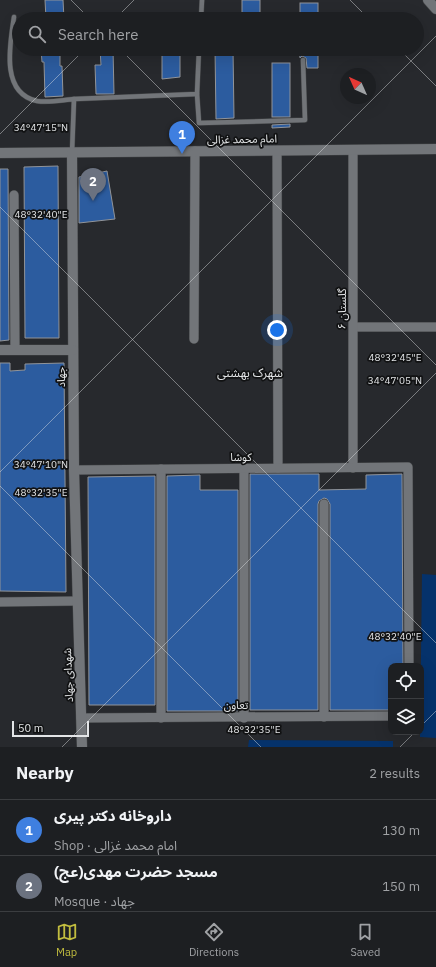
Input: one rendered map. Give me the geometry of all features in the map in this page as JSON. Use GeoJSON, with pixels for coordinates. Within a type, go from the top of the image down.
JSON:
{"type":"FeatureCollection","features":[{"type":"Feature","properties":{"kind":"street"},"geometry":{"type":"LineString","coordinates":[[428,0],[436,9]]}},
{"type":"Feature","properties":{"kind":"street","name":"امام محمد غزالی"},"geometry":{"type":"LineString","coordinates":[[0,153],[436,149]]}},
{"type":"Feature","properties":{"kind":"street","name":"گلستان ۶"},"geometry":{"type":"LineString","coordinates":[[353,150],[353,468]]}},
{"type":"Feature","properties":{"kind":"street"},"geometry":{"type":"LineString","coordinates":[[194,339],[195,151]]}},
{"type":"Feature","properties":{"kind":"street"},"geometry":{"type":"LineString","coordinates":[[277,151],[278,468]]}},
{"type":"Feature","properties":{"kind":"street","name":"جهاد"},"geometry":{"type":"LineString","coordinates":[[72,153],[74,470],[77,601]]}},
{"type":"Feature","properties":{"kind":"street"},"geometry":{"type":"LineString","coordinates":[[14,195],[15,350]]}},
{"type":"Feature","properties":{"kind":"street"},"geometry":{"type":"LineString","coordinates":[[354,327],[436,326]]}},
{"type":"Feature","properties":{"kind":"street"},"geometry":{"type":"LineString","coordinates":[[0,350],[73,350]]}},
{"type":"Feature","properties":{"kind":"street","name":"کوشا"},"geometry":{"type":"LineString","coordinates":[[74,470],[408,467],[409,663]]}},
{"type":"Feature","properties":{"kind":"street"},"geometry":{"type":"LineString","coordinates":[[161,469],[161,718]]}},
{"type":"Feature","properties":{"kind":"street"},"geometry":{"type":"LineString","coordinates":[[244,469],[244,718]]}},
{"type":"Feature","properties":{"kind":"street"},"geometry":{"type":"LineString","coordinates":[[324,504],[324,717]]}},
{"type":"Feature","properties":{"kind":"street"},"geometry":{"type":"LineString","coordinates":[[0,602],[77,601]]}},
{"type":"Feature","properties":{"kind":"street","name":"شهدای جهاد"},"geometry":{"type":"LineString","coordinates":[[77,601],[82,747]]}},
{"type":"Feature","properties":{"kind":"street","name":"تعاون"},"geometry":{"type":"LineString","coordinates":[[81,718],[388,716]]}},
{"type":"Feature","properties":{"kind":"lane"},"geometry":{"type":"LineString","coordinates":[[201,12],[202,0]]}},
{"type":"Feature","properties":{"kind":"lane"},"geometry":{"type":"LineString","coordinates":[[12,31],[9,52],[12,82],[22,94],[36,101],[197,94]]}},
{"type":"Feature","properties":{"kind":"lane"},"geometry":{"type":"LineString","coordinates":[[199,56],[197,94],[199,123],[305,120],[303,60]]}},
{"type":"Feature","properties":{"kind":"lane"},"geometry":{"type":"LineString","coordinates":[[72,153],[74,99]]}},
{"type":"Feature","properties":{"kind":"shaded area"},"geometry":{"type":"Polygon","coordinates":[[[422,574],[436,575],[436,738],[420,737],[420,735],[424,735],[424,663],[421,663],[422,574]]]}},
{"type":"Feature","properties":{"kind":"shaded area"},"geometry":{"type":"Polygon","coordinates":[[[249,740],[393,741],[393,747],[248,747],[249,740]]]}},
{"type":"Feature","properties":{"kind":"building"},"geometry":{"type":"Polygon","coordinates":[[[45,0],[63,0],[64,12],[46,12],[45,0]]]}},
{"type":"Feature","properties":{"kind":"building"},"geometry":{"type":"Polygon","coordinates":[[[242,0],[260,0],[260,12],[242,12],[242,0]]]}},
{"type":"Feature","properties":{"kind":"building"},"geometry":{"type":"Polygon","coordinates":[[[300,3],[318,3],[318,12],[300,12],[300,3]]]}},
{"type":"Feature","properties":{"kind":"building"},"geometry":{"type":"Polygon","coordinates":[[[42,56],[60,56],[60,66],[62,66],[63,96],[45,97],[44,62],[42,62],[42,56]]]}},
{"type":"Feature","properties":{"kind":"building"},"geometry":{"type":"Polygon","coordinates":[[[100,56],[113,56],[114,94],[96,94],[95,65],[101,65],[100,56]]]}},
{"type":"Feature","properties":{"kind":"building"},"geometry":{"type":"Polygon","coordinates":[[[162,56],[180,56],[180,77],[162,79],[162,56]]]}},
{"type":"Feature","properties":{"kind":"building"},"geometry":{"type":"Polygon","coordinates":[[[215,56],[233,56],[234,118],[216,119],[215,56]]]}},
{"type":"Feature","properties":{"kind":"building"},"geometry":{"type":"Polygon","coordinates":[[[302,56],[318,56],[318,68],[307,68],[306,58],[302,56]]]}},
{"type":"Feature","properties":{"kind":"building"},"geometry":{"type":"Polygon","coordinates":[[[272,63],[290,63],[290,117],[272,117],[272,63]]]}},
{"type":"Feature","properties":{"kind":"building"},"geometry":{"type":"Polygon","coordinates":[[[290,124],[290,127],[272,128],[272,125],[290,124]]]}},
{"type":"Feature","properties":{"kind":"building"},"geometry":{"type":"Polygon","coordinates":[[[58,166],[59,338],[25,338],[24,167],[58,166]]]}},
{"type":"Feature","properties":{"kind":"building"},"geometry":{"type":"Polygon","coordinates":[[[0,169],[8,169],[9,340],[0,341],[0,169]]]}},
{"type":"Feature","properties":{"kind":"building"},"geometry":{"type":"Polygon","coordinates":[[[107,171],[115,219],[79,223],[79,177],[107,171]]]}},
{"type":"Feature","properties":{"kind":"building"},"geometry":{"type":"Polygon","coordinates":[[[0,363],[10,363],[10,371],[25,370],[25,364],[64,363],[66,592],[0,591],[0,363]]]}},
{"type":"Feature","properties":{"kind":"building"},"geometry":{"type":"Polygon","coordinates":[[[250,474],[319,474],[319,490],[366,489],[366,475],[402,474],[403,663],[388,663],[388,710],[330,710],[330,504],[327,499],[324,498],[319,501],[318,504],[318,710],[250,710],[250,474]]]}},
{"type":"Feature","properties":{"kind":"building"},"geometry":{"type":"Polygon","coordinates":[[[200,475],[200,490],[238,490],[238,711],[167,711],[167,476],[200,475]]]}},
{"type":"Feature","properties":{"kind":"building"},"geometry":{"type":"Polygon","coordinates":[[[155,476],[155,705],[89,705],[88,477],[155,476]]]}},
{"type":"Feature","properties":{"kind":"place","name":"داروخانه دکتر پیری"},"geometry":{"type":"Point","coordinates":[182,154]}},
{"type":"Feature","properties":{"kind":"place","name":"مسجد حضرت مهدی(عج)"},"geometry":{"type":"Point","coordinates":[93,201]}},
{"type":"Feature","properties":{"kind":"district","name":"شهرک بهشتی"},"geometry":{"type":"Point","coordinates":[250,373]}}]}
